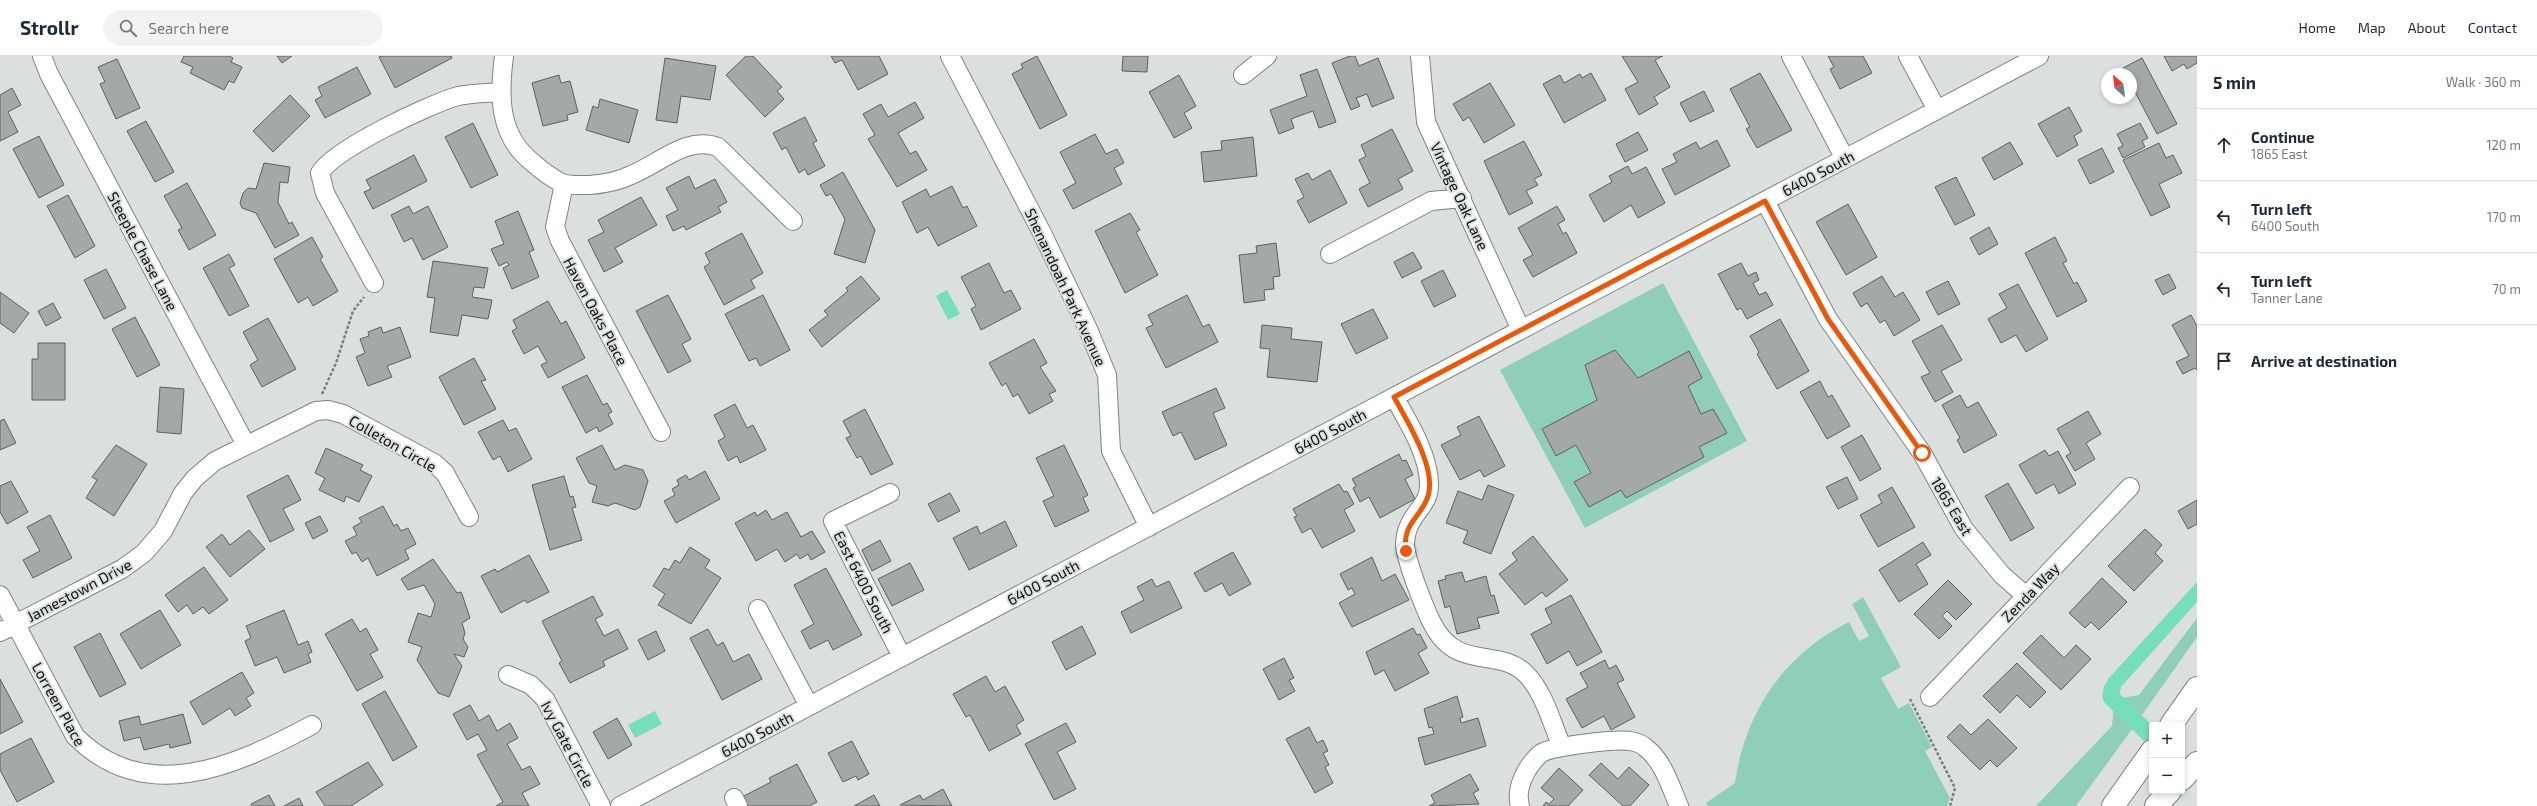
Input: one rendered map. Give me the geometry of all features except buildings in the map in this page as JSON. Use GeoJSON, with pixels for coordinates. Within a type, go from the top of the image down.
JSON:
{"type":"FeatureCollection","features":[{"type":"Feature","properties":{"kind":"highway"},"geometry":{"type":"LineString","coordinates":[[2173,722],[2197,688]]}},
{"type":"Feature","properties":{"kind":"highway"},"geometry":{"type":"LineString","coordinates":[[2113,806],[2149,755]]}},
{"type":"Feature","properties":{"kind":"highway"},"geometry":{"type":"LineString","coordinates":[[2185,776],[2197,763]]}},
{"type":"Feature","properties":{"kind":"highway"},"geometry":{"type":"LineString","coordinates":[[2156,806],[2167,794]]}},
{"type":"Feature","properties":{"kind":"street","name":"Steeple Chase Lane"},"geometry":{"type":"LineString","coordinates":[[42,56],[49,74],[246,445]]}},
{"type":"Feature","properties":{"kind":"street"},"geometry":{"type":"LineString","coordinates":[[504,56],[501,112],[506,128],[516,145],[528,159],[564,184],[584,185],[612,181],[631,176],[679,150],[693,144],[706,143],[718,147],[793,221]]}},
{"type":"Feature","properties":{"kind":"street","name":"Shenandoah Park Avenue"},"geometry":{"type":"LineString","coordinates":[[950,56],[1042,234],[1107,375],[1110,401],[1110,451],[1149,527]]}},
{"type":"Feature","properties":{"kind":"street"},"geometry":{"type":"LineString","coordinates":[[1243,75],[1267,56]]}},
{"type":"Feature","properties":{"kind":"street","name":"Vintage Oak Lane"},"geometry":{"type":"LineString","coordinates":[[1420,56],[1426,122],[1462,198],[1520,330]]}},
{"type":"Feature","properties":{"kind":"street"},"geometry":{"type":"LineString","coordinates":[[1791,56],[1845,158]]}},
{"type":"Feature","properties":{"kind":"street"},"geometry":{"type":"LineString","coordinates":[[1908,56],[1937,110]]}},
{"type":"Feature","properties":{"kind":"street","name":"6400 South"},"geometry":{"type":"LineString","coordinates":[[620,806],[2040,56]]}},
{"type":"Feature","properties":{"kind":"street"},"geometry":{"type":"LineString","coordinates":[[374,283],[325,193],[320,173],[325,165],[340,154],[418,111],[460,96],[501,92]]}},
{"type":"Feature","properties":{"kind":"street","name":"Haven Oaks Place"},"geometry":{"type":"LineString","coordinates":[[564,184],[555,227],[560,241],[661,432]]}},
{"type":"Feature","properties":{"kind":"street"},"geometry":{"type":"LineString","coordinates":[[1330,254],[1432,201],[1462,198]]}},
{"type":"Feature","properties":{"kind":"street","name":"1865 East"},"geometry":{"type":"LineString","coordinates":[[1765,201],[1828,319],[1922,453],[1964,529],[2002,575],[2026,596]]}},
{"type":"Feature","properties":{"kind":"street"},"geometry":{"type":"LineString","coordinates":[[1394,397],[1415,435],[1428,473],[1429,486],[1427,499],[1409,525],[1405,546],[1432,624],[1446,643],[1460,653],[1512,665],[1526,673],[1539,694],[1562,747]]}},
{"type":"Feature","properties":{"kind":"street","name":"Colleton Circle"},"geometry":{"type":"LineString","coordinates":[[316,411],[328,410],[343,414],[434,463],[445,473],[469,517]]}},
{"type":"Feature","properties":{"kind":"street","name":"Jamestown Drive"},"geometry":{"type":"LineString","coordinates":[[0,632],[122,569],[144,553],[163,531],[183,493],[195,478],[215,461],[316,411]]}},
{"type":"Feature","properties":{"kind":"street","name":"Zenda Way"},"geometry":{"type":"LineString","coordinates":[[1930,697],[2130,487]]}},
{"type":"Feature","properties":{"kind":"street","name":"East 6400 South"},"geometry":{"type":"LineString","coordinates":[[890,493],[833,521],[902,657]]}},
{"type":"Feature","properties":{"kind":"street","name":"Lorreen Place"},"geometry":{"type":"LineString","coordinates":[[0,594],[86,752],[102,766],[122,780],[145,788],[171,790],[194,786],[312,725]]}},
{"type":"Feature","properties":{"kind":"street"},"geometry":{"type":"LineString","coordinates":[[758,609],[809,706]]}},
{"type":"Feature","properties":{"kind":"street","name":"Ivy Gate Circle"},"geometry":{"type":"LineString","coordinates":[[508,675],[532,685],[545,699],[601,806]]}},
{"type":"Feature","properties":{"kind":"street"},"geometry":{"type":"LineString","coordinates":[[1520,806],[1519,789],[1524,775],[1541,754],[1562,747],[1619,741],[1629,741],[1642,745],[1653,754],[1662,767],[1679,806]]}},
{"type":"Feature","properties":{"kind":"path"},"geometry":{"type":"LineString","coordinates":[[316,411],[354,311],[374,283]]}},
{"type":"Feature","properties":{"kind":"path"},"geometry":{"type":"LineString","coordinates":[[1910,699],[1955,788],[1950,806]]}},
{"type":"Feature","properties":{"kind":"shaded area"},"geometry":{"type":"Polygon","coordinates":[[[1663,283],[1747,441],[1585,528],[1500,370],[1663,283]],[[1615,350],[1585,365],[1597,400],[1542,430],[1556,456],[1576,445],[1591,473],[1574,482],[1589,507],[1621,490],[1627,498],[1704,457],[1699,447],[1727,433],[1713,410],[1701,414],[1688,386],[1702,378],[1688,351],[1638,378],[1615,350]]]}},
{"type":"Feature","properties":{"kind":"shaded area"},"geometry":{"type":"Polygon","coordinates":[[[947,290],[960,314],[948,320],[936,296],[947,290]]]}},
{"type":"Feature","properties":{"kind":"shaded area"},"geometry":{"type":"Polygon","coordinates":[[[2197,582],[2197,602],[2121,687],[2117,696],[2125,703],[2114,711],[2103,698],[2108,679],[2197,582]]]}},
{"type":"Feature","properties":{"kind":"shaded area"},"geometry":{"type":"Polygon","coordinates":[[[1863,597],[1901,667],[1881,678],[1898,709],[1909,703],[1932,747],[1925,751],[1950,798],[1947,806],[1708,806],[1706,803],[1735,783],[1740,757],[1748,732],[1758,709],[1771,688],[1787,668],[1805,651],[1826,635],[1849,622],[1859,641],[1869,636],[1852,604],[1863,597]]]}},
{"type":"Feature","properties":{"kind":"shaded area"},"geometry":{"type":"Polygon","coordinates":[[[2197,618],[2197,637],[2142,715],[2138,714],[2121,698],[2139,695],[2197,618]]]}},
{"type":"Feature","properties":{"kind":"shaded area"},"geometry":{"type":"Polygon","coordinates":[[[2114,704],[2135,725],[2076,806],[2036,806],[2112,726],[2114,704]]]}},
{"type":"Feature","properties":{"kind":"shaded area"},"geometry":{"type":"Polygon","coordinates":[[[655,711],[662,724],[635,738],[628,725],[655,711]]]}},
{"type":"Feature","properties":{"kind":"waterway"},"geometry":{"type":"LineString","coordinates":[[2112,689],[2111,697],[2149,734]]}},
{"type":"Feature","properties":{"kind":"route"},"geometry":{"type":"LineString","coordinates":[[1406,551],[1405,541],[1409,525],[1427,499],[1429,480],[1415,435],[1394,397],[1765,201],[1828,319],[1922,453]]}}]}
